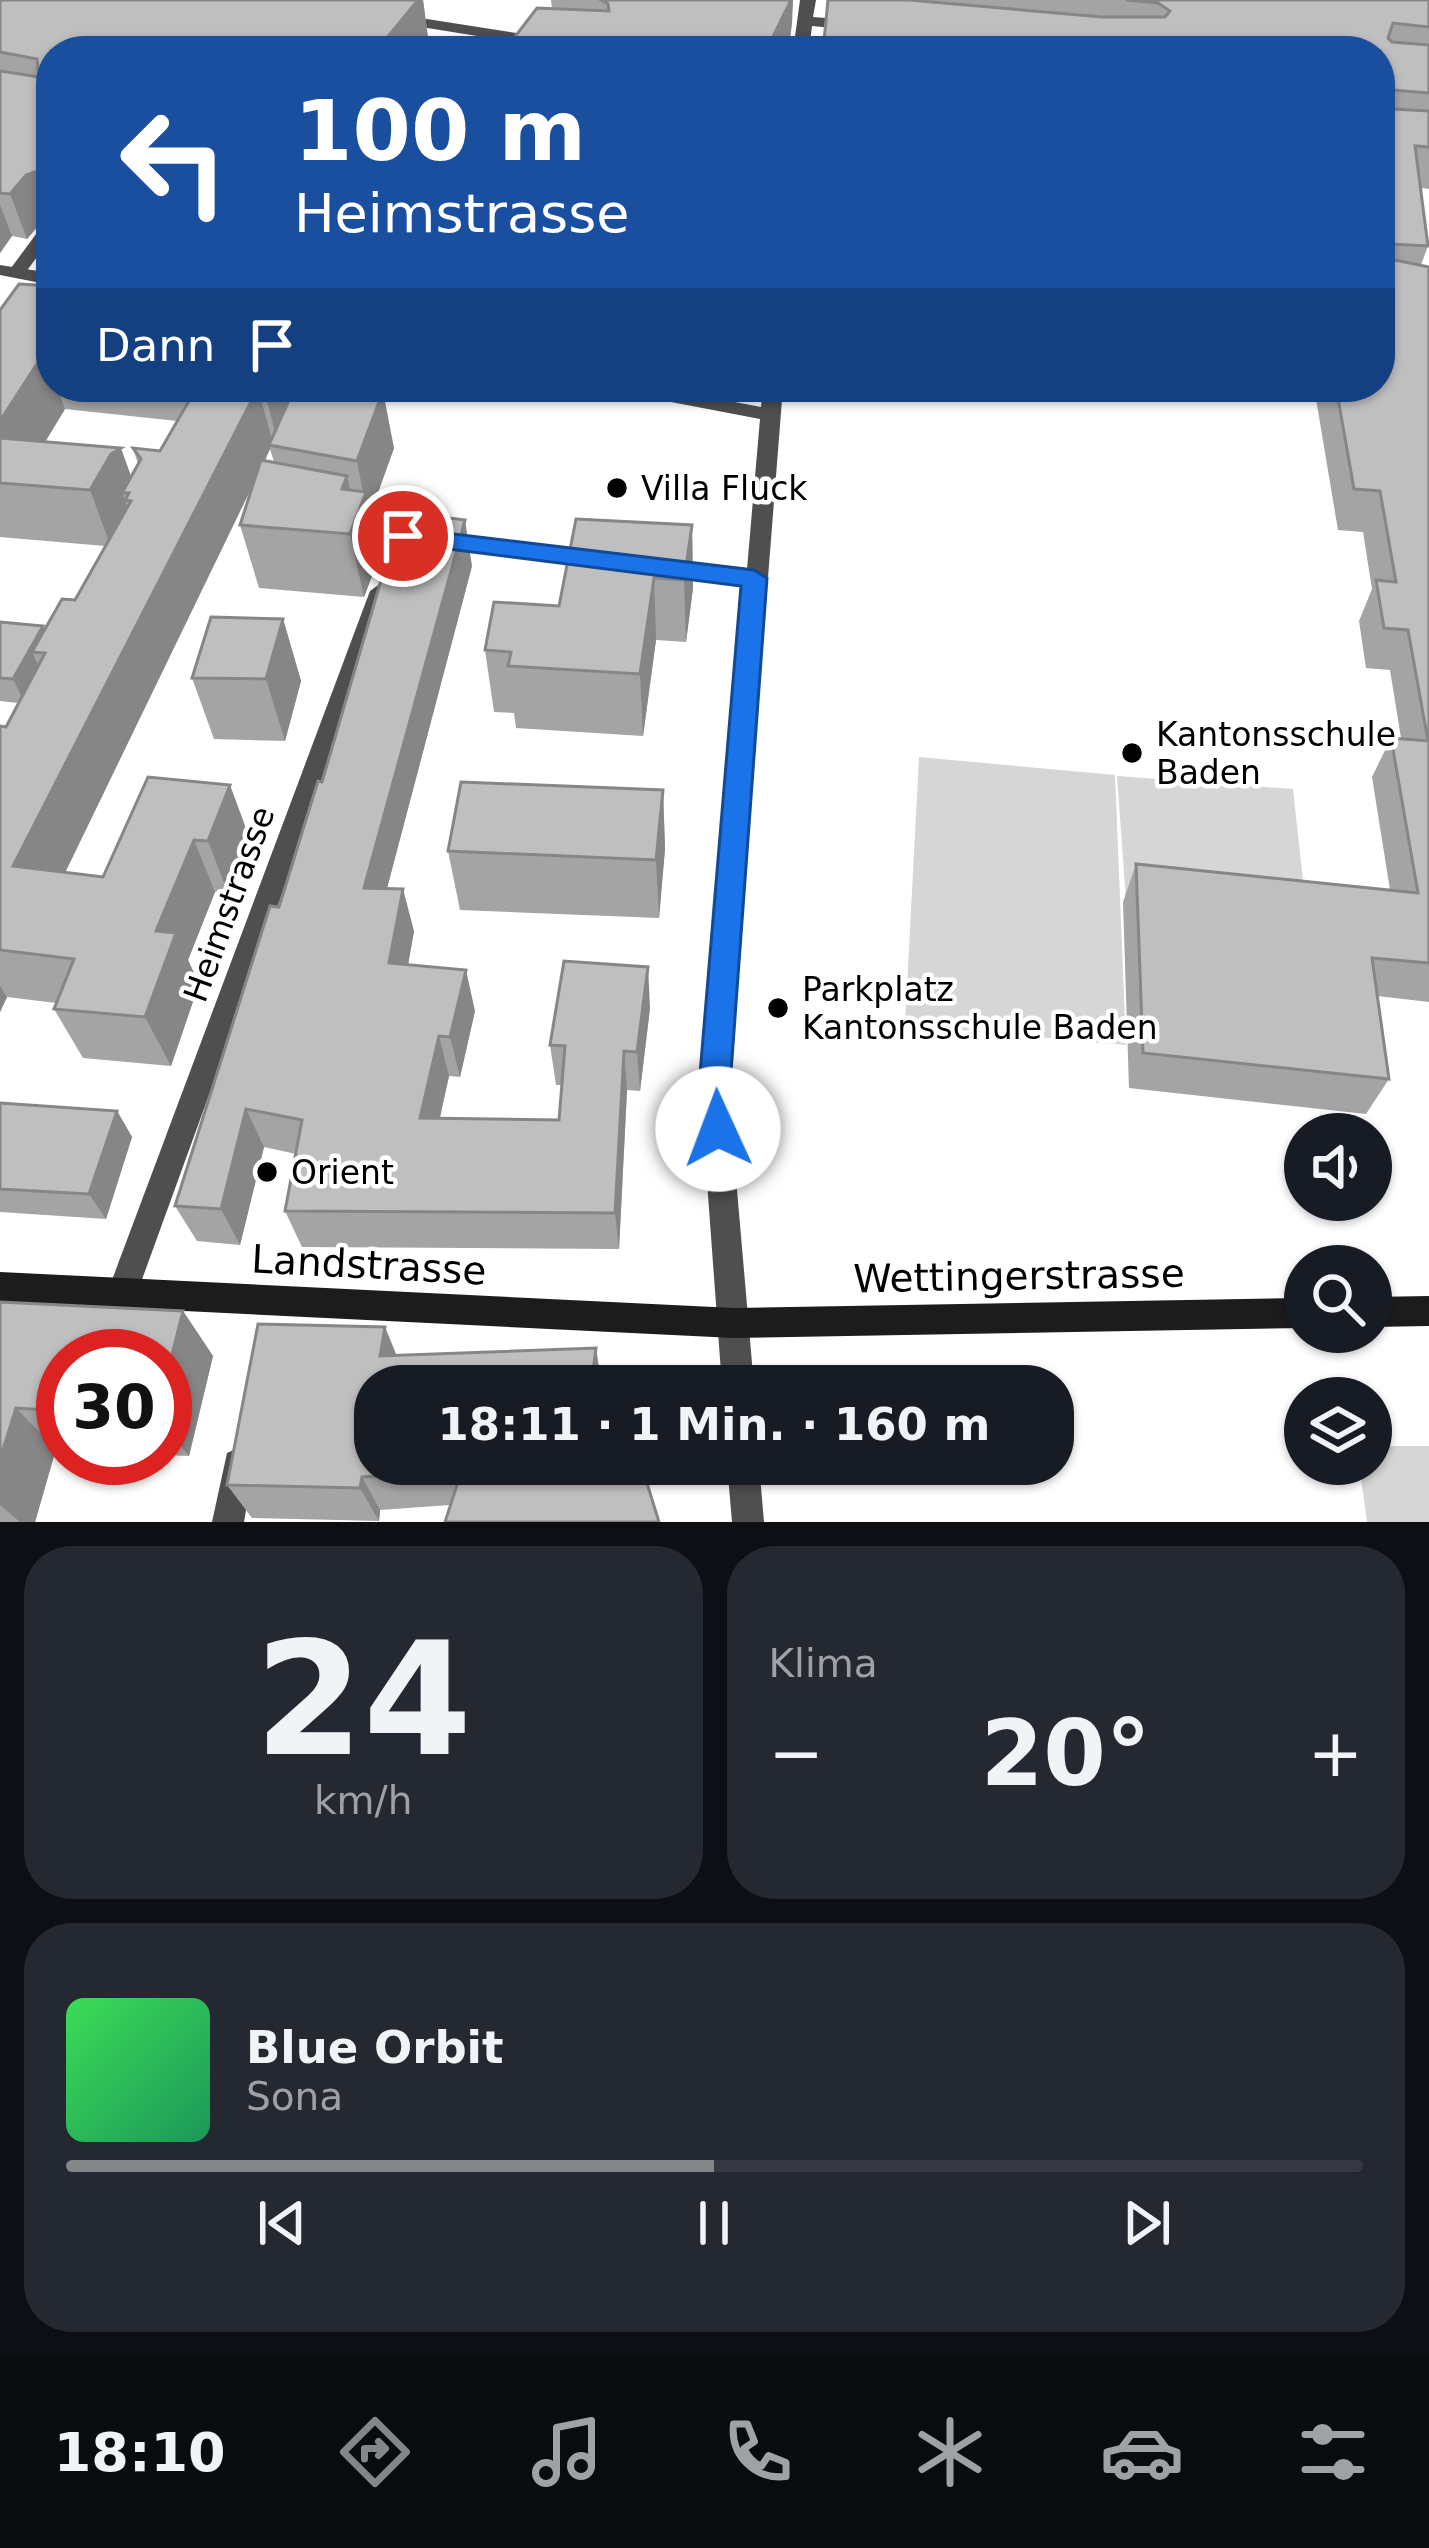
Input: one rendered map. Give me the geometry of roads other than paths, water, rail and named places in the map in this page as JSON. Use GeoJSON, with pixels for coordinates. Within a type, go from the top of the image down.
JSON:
{"type":"FeatureCollection","features":[{"type":"Feature","properties":{"kind":"main road","name":"Landstrasse"},"geometry":{"type":"LineString","coordinates":[[0,1287],[262,1312],[734,1323]]}},
{"type":"Feature","properties":{"kind":"main road"},"geometry":{"type":"LineString","coordinates":[[1392,1312],[1429,1312]]}},
{"type":"Feature","properties":{"kind":"main road","name":"Wettingerstrasse"},"geometry":{"type":"LineString","coordinates":[[734,1323],[1284,1313]]}},
{"type":"Feature","properties":{"kind":"street"},"geometry":{"type":"LineString","coordinates":[[803,36],[808,0]]}},
{"type":"Feature","properties":{"kind":"street"},"geometry":{"type":"LineString","coordinates":[[368,15],[504,36]]}},
{"type":"Feature","properties":{"kind":"street"},"geometry":{"type":"LineString","coordinates":[[806,20],[874,27]]}},
{"type":"Feature","properties":{"kind":"street"},"geometry":{"type":"LineString","coordinates":[[0,295],[8,271],[36,242]]}},
{"type":"Feature","properties":{"kind":"street"},"geometry":{"type":"LineString","coordinates":[[703,402],[771,415]]}},
{"type":"Feature","properties":{"kind":"street"},"geometry":{"type":"LineString","coordinates":[[737,1365],[715,1086],[772,402]]}},
{"type":"Feature","properties":{"kind":"street"},"geometry":{"type":"LineString","coordinates":[[309,518],[403,536],[754,578]]}},
{"type":"Feature","properties":{"kind":"street","name":"Heimstrasse"},"geometry":{"type":"LineString","coordinates":[[121,1296],[403,536]]}},
{"type":"Feature","properties":{"kind":"street"},"geometry":{"type":"LineString","coordinates":[[228,1522],[242,1436]]}},
{"type":"Feature","properties":{"kind":"street"},"geometry":{"type":"LineString","coordinates":[[745,1485],[748,1522]]}},
{"type":"Feature","properties":{"kind":"place","name":"Villa Fluck"},"geometry":{"type":"Point","coordinates":[617,488]}},
{"type":"Feature","properties":{"kind":"place","name":"Kantonsschule Baden"},"geometry":{"type":"Point","coordinates":[1132,753]}},
{"type":"Feature","properties":{"kind":"place","name":"Parkplatz Kantonsschule Baden"},"geometry":{"type":"Point","coordinates":[778,1008]}},
{"type":"Feature","properties":{"kind":"place","name":"Orient"},"geometry":{"type":"Point","coordinates":[267,1172]}}]}
